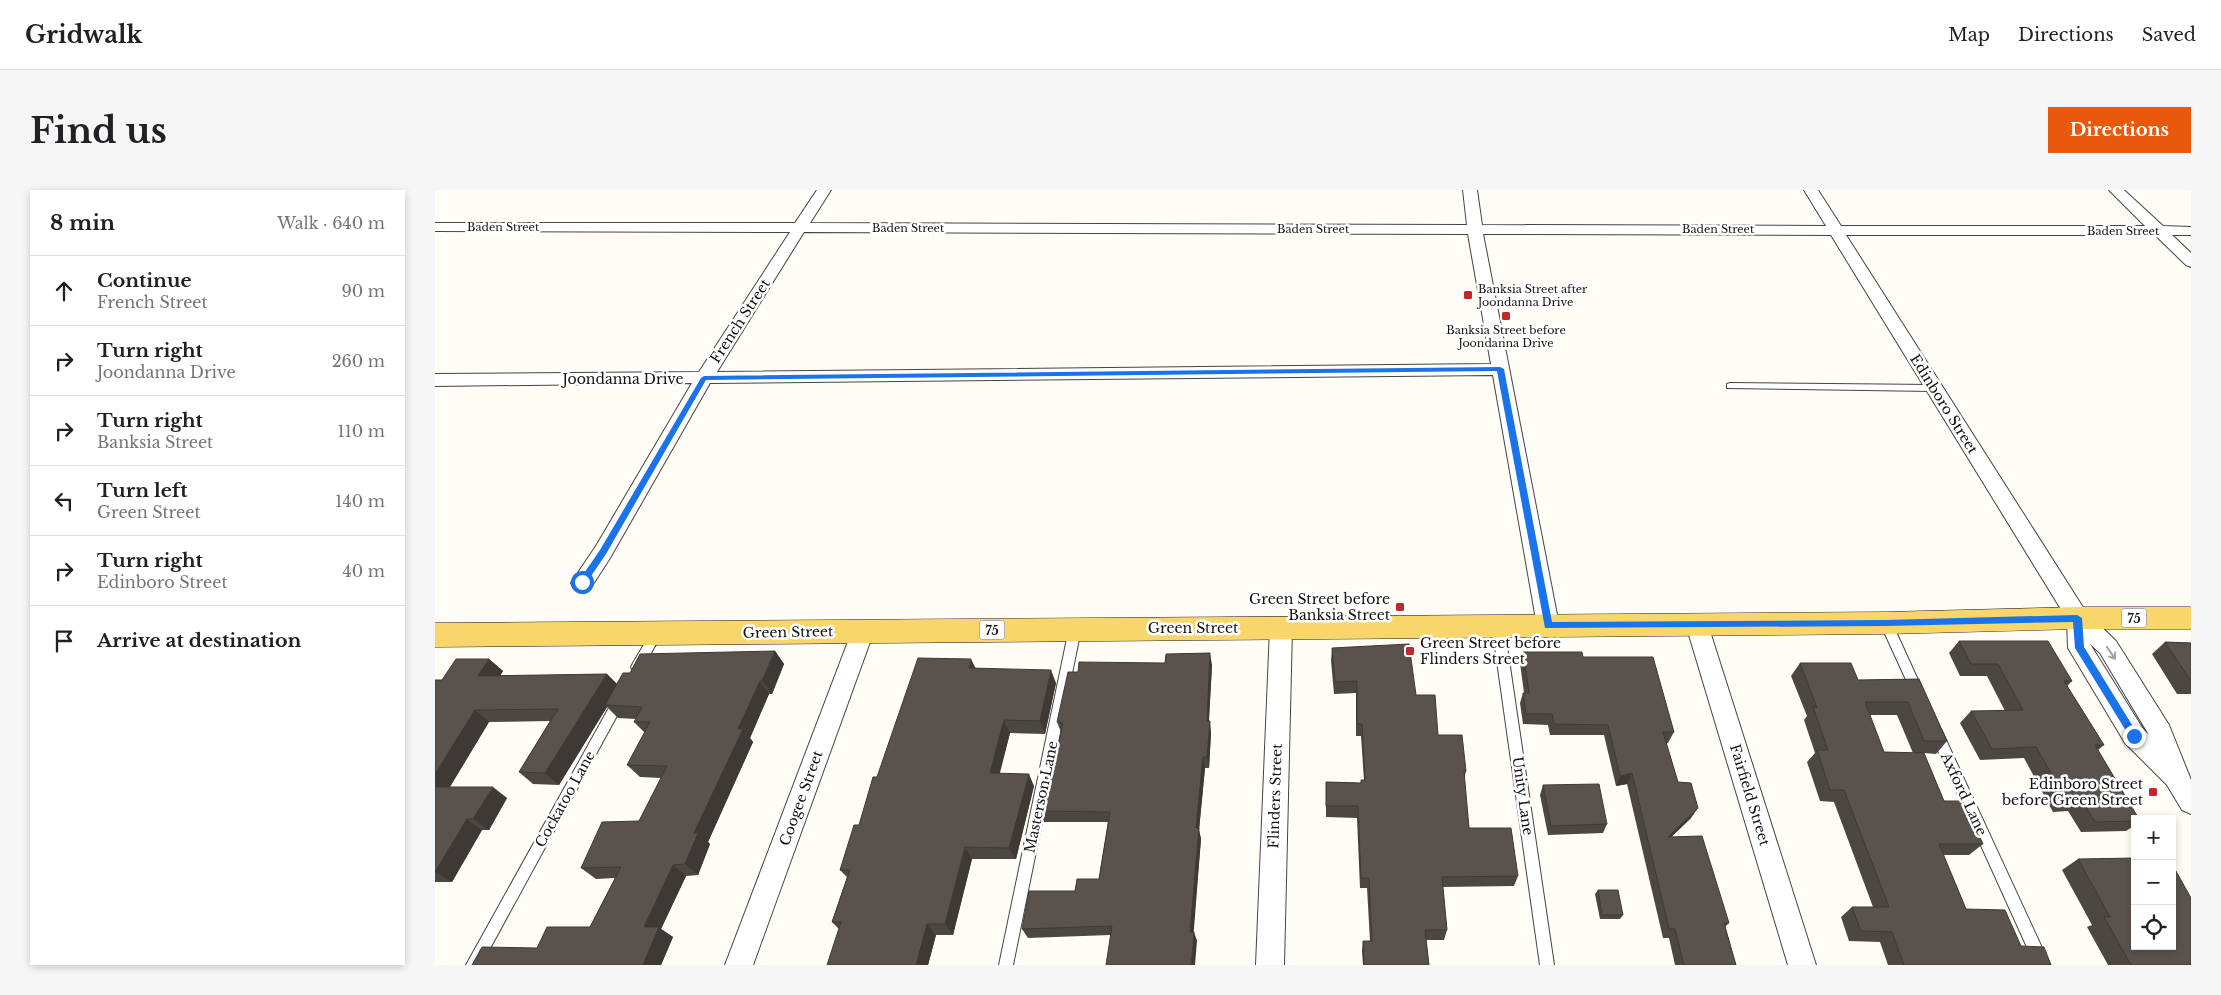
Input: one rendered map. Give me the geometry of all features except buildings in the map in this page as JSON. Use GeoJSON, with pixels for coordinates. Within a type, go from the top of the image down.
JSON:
{"type":"FeatureCollection","features":[{"type":"Feature","properties":{"kind":"main road","name":"Green Street"},"geometry":{"type":"LineString","coordinates":[[435,635],[1885,623],[2077,618],[2191,618]]}},
{"type":"Feature","properties":{"kind":"street","name":"French Street"},"geometry":{"type":"LineString","coordinates":[[582,582],[603,552],[704,378],[824,190]]}},
{"type":"Feature","properties":{"kind":"street"},"geometry":{"type":"LineString","coordinates":[[1470,190],[1475,229],[1500,369],[1548,625]]}},
{"type":"Feature","properties":{"kind":"street","name":"Edinboro Street"},"geometry":{"type":"LineString","coordinates":[[1811,190],[2077,618],[2079,648],[2134,736],[2185,791]]}},
{"type":"Feature","properties":{"kind":"street"},"geometry":{"type":"LineString","coordinates":[[2116,190],[2191,262]]}},
{"type":"Feature","properties":{"kind":"street","name":"Baden Street"},"geometry":{"type":"LineString","coordinates":[[435,226],[2191,231]]}},
{"type":"Feature","properties":{"kind":"street","name":"Joondanna Drive"},"geometry":{"type":"LineString","coordinates":[[435,380],[1500,369]]}},
{"type":"Feature","properties":{"kind":"street","name":"Fairfield Street"},"geometry":{"type":"LineString","coordinates":[[1697,624],[1802,965]]}},
{"type":"Feature","properties":{"kind":"street","name":"Flinders Street"},"geometry":{"type":"LineString","coordinates":[[1270,965],[1281,628]]}},
{"type":"Feature","properties":{"kind":"street","name":"Coogee Street"},"geometry":{"type":"LineString","coordinates":[[739,965],[863,631]]}},
{"type":"Feature","properties":{"kind":"lane"},"geometry":{"type":"LineString","coordinates":[[1730,386],[1933,388]]}},
{"type":"Feature","properties":{"kind":"lane"},"geometry":{"type":"LineString","coordinates":[[1885,623],[1922,702]]}},
{"type":"Feature","properties":{"kind":"lane","name":"Unity Lane"},"geometry":{"type":"LineString","coordinates":[[1498,626],[1547,965]]}},
{"type":"Feature","properties":{"kind":"lane","name":"Masterson Lane"},"geometry":{"type":"LineString","coordinates":[[1006,965],[1075,629]]}},
{"type":"Feature","properties":{"kind":"lane","name":"Cockatoo Lane"},"geometry":{"type":"LineString","coordinates":[[473,965],[656,634]]}},
{"type":"Feature","properties":{"kind":"lane","name":"Axford Lane"},"geometry":{"type":"LineString","coordinates":[[1930,720],[2043,965]]}},
{"type":"Feature","properties":{"kind":"place","name":"Banksia Street after Joondanna Drive"},"geometry":{"type":"Point","coordinates":[1468,295]}},
{"type":"Feature","properties":{"kind":"place","name":"Banksia Street before Joondanna Drive"},"geometry":{"type":"Point","coordinates":[1506,316]}},
{"type":"Feature","properties":{"kind":"place","name":"Green Street before Banksia Street"},"geometry":{"type":"Point","coordinates":[1400,607]}},
{"type":"Feature","properties":{"kind":"place","name":"Green Street before Flinders Street"},"geometry":{"type":"Point","coordinates":[1410,651]}},
{"type":"Feature","properties":{"kind":"place","name":"Edinboro Street before Green Street"},"geometry":{"type":"Point","coordinates":[2153,792]}},
{"type":"Feature","properties":{"kind":"route"},"geometry":{"type":"LineString","coordinates":[[582,582],[603,552],[704,378],[1500,369],[1548,625],[1885,623],[2077,618],[2079,648],[2134,736]]}}]}
